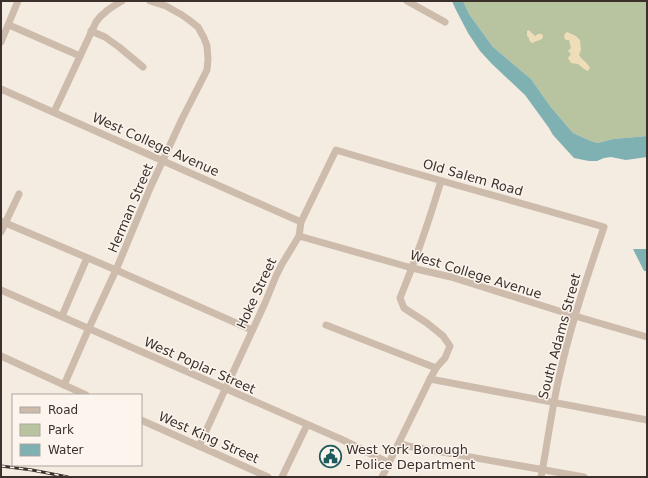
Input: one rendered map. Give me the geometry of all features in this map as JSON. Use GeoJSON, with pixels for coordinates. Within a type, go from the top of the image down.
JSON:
{"type":"FeatureCollection","features":[{"type":"Feature","properties":{"kind":"street"},"geometry":{"type":"LineString","coordinates":[[1,42],[18,1]]}},
{"type":"Feature","properties":{"kind":"street"},"geometry":{"type":"LineString","coordinates":[[54,112],[91,31],[101,14],[113,3],[122,1]]}},
{"type":"Feature","properties":{"kind":"street","name":"Herman Street"},"geometry":{"type":"LineString","coordinates":[[64,385],[182,119],[206,70],[208,59],[207,46],[198,27],[166,6],[150,1]]}},
{"type":"Feature","properties":{"kind":"street"},"geometry":{"type":"LineString","coordinates":[[407,1],[445,22]]}},
{"type":"Feature","properties":{"kind":"street"},"geometry":{"type":"LineString","coordinates":[[9,24],[80,56]]}},
{"type":"Feature","properties":{"kind":"street"},"geometry":{"type":"LineString","coordinates":[[91,31],[119,47],[143,67]]}},
{"type":"Feature","properties":{"kind":"street","name":"West College Avenue"},"geometry":{"type":"LineString","coordinates":[[1,89],[302,222]]}},
{"type":"Feature","properties":{"kind":"street","name":"Old Salem Road"},"geometry":{"type":"LineString","coordinates":[[336,150],[604,227]]}},
{"type":"Feature","properties":{"kind":"street","name":"Hoke Street"},"geometry":{"type":"LineString","coordinates":[[200,446],[276,276],[299,236],[302,222],[336,150]]}},
{"type":"Feature","properties":{"kind":"street"},"geometry":{"type":"LineString","coordinates":[[382,477],[430,379],[450,346],[443,336],[427,323],[404,308],[400,298],[428,223],[441,181]]}},
{"type":"Feature","properties":{"kind":"street"},"geometry":{"type":"LineString","coordinates":[[1,232],[3,222],[19,194]]}},
{"type":"Feature","properties":{"kind":"street"},"geometry":{"type":"LineString","coordinates":[[3,222],[252,330]]}},
{"type":"Feature","properties":{"kind":"street","name":"South Adams Street"},"geometry":{"type":"LineString","coordinates":[[542,473],[553,402],[561,369],[575,316],[604,227]]}},
{"type":"Feature","properties":{"kind":"street","name":"West College Avenue"},"geometry":{"type":"LineString","coordinates":[[299,236],[412,268],[451,277],[647,337]]}},
{"type":"Feature","properties":{"kind":"street"},"geometry":{"type":"LineString","coordinates":[[62,316],[87,258]]}},
{"type":"Feature","properties":{"kind":"street","name":"West Poplar Street"},"geometry":{"type":"LineString","coordinates":[[1,290],[307,425],[389,463]]}},
{"type":"Feature","properties":{"kind":"street"},"geometry":{"type":"LineString","coordinates":[[326,325],[436,368]]}},
{"type":"Feature","properties":{"kind":"street"},"geometry":{"type":"LineString","coordinates":[[1,356],[84,394]]}},
{"type":"Feature","properties":{"kind":"street"},"geometry":{"type":"LineString","coordinates":[[430,379],[647,420]]}},
{"type":"Feature","properties":{"kind":"street","name":"West King Street"},"geometry":{"type":"LineString","coordinates":[[142,420],[268,477]]}},
{"type":"Feature","properties":{"kind":"street"},"geometry":{"type":"LineString","coordinates":[[282,477],[307,425]]}},
{"type":"Feature","properties":{"kind":"street"},"geometry":{"type":"LineString","coordinates":[[399,443],[542,473],[584,477]]}},
{"type":"Feature","properties":{"kind":"green space"},"geometry":{"type":"Polygon","coordinates":[[[463,1],[647,1],[647,136],[613,139],[598,143],[573,133],[550,106],[531,79],[493,47],[469,14],[463,1]]]}},
{"type":"Feature","properties":{"kind":"sand"},"geometry":{"type":"Polygon","coordinates":[[[529,30],[535,36],[542,34],[542,39],[532,43],[527,36],[527,31],[529,30]]]}},
{"type":"Feature","properties":{"kind":"sand"},"geometry":{"type":"Polygon","coordinates":[[[567,32],[576,36],[580,40],[581,50],[579,55],[590,68],[588,71],[578,64],[571,63],[568,58],[571,54],[568,51],[571,48],[569,40],[564,38],[567,32]]]}},
{"type":"Feature","properties":{"kind":"water"},"geometry":{"type":"Polygon","coordinates":[[[452,1],[463,1],[469,14],[493,47],[531,79],[550,106],[573,133],[598,143],[613,139],[647,136],[647,157],[626,160],[611,157],[597,161],[574,158],[553,135],[525,95],[480,51],[468,33],[452,1]]]}},
{"type":"Feature","properties":{"kind":"water"},"geometry":{"type":"Polygon","coordinates":[[[633,249],[647,249],[647,271],[644,271],[633,249]]]}},
{"type":"Feature","properties":{"kind":"railway"},"geometry":{"type":"LineString","coordinates":[[1,466],[68,477]]}},
{"type":"Feature","properties":{"kind":"place","name":"West York Borough - Police Department"},"geometry":{"type":"Point","coordinates":[330,456]}}]}
